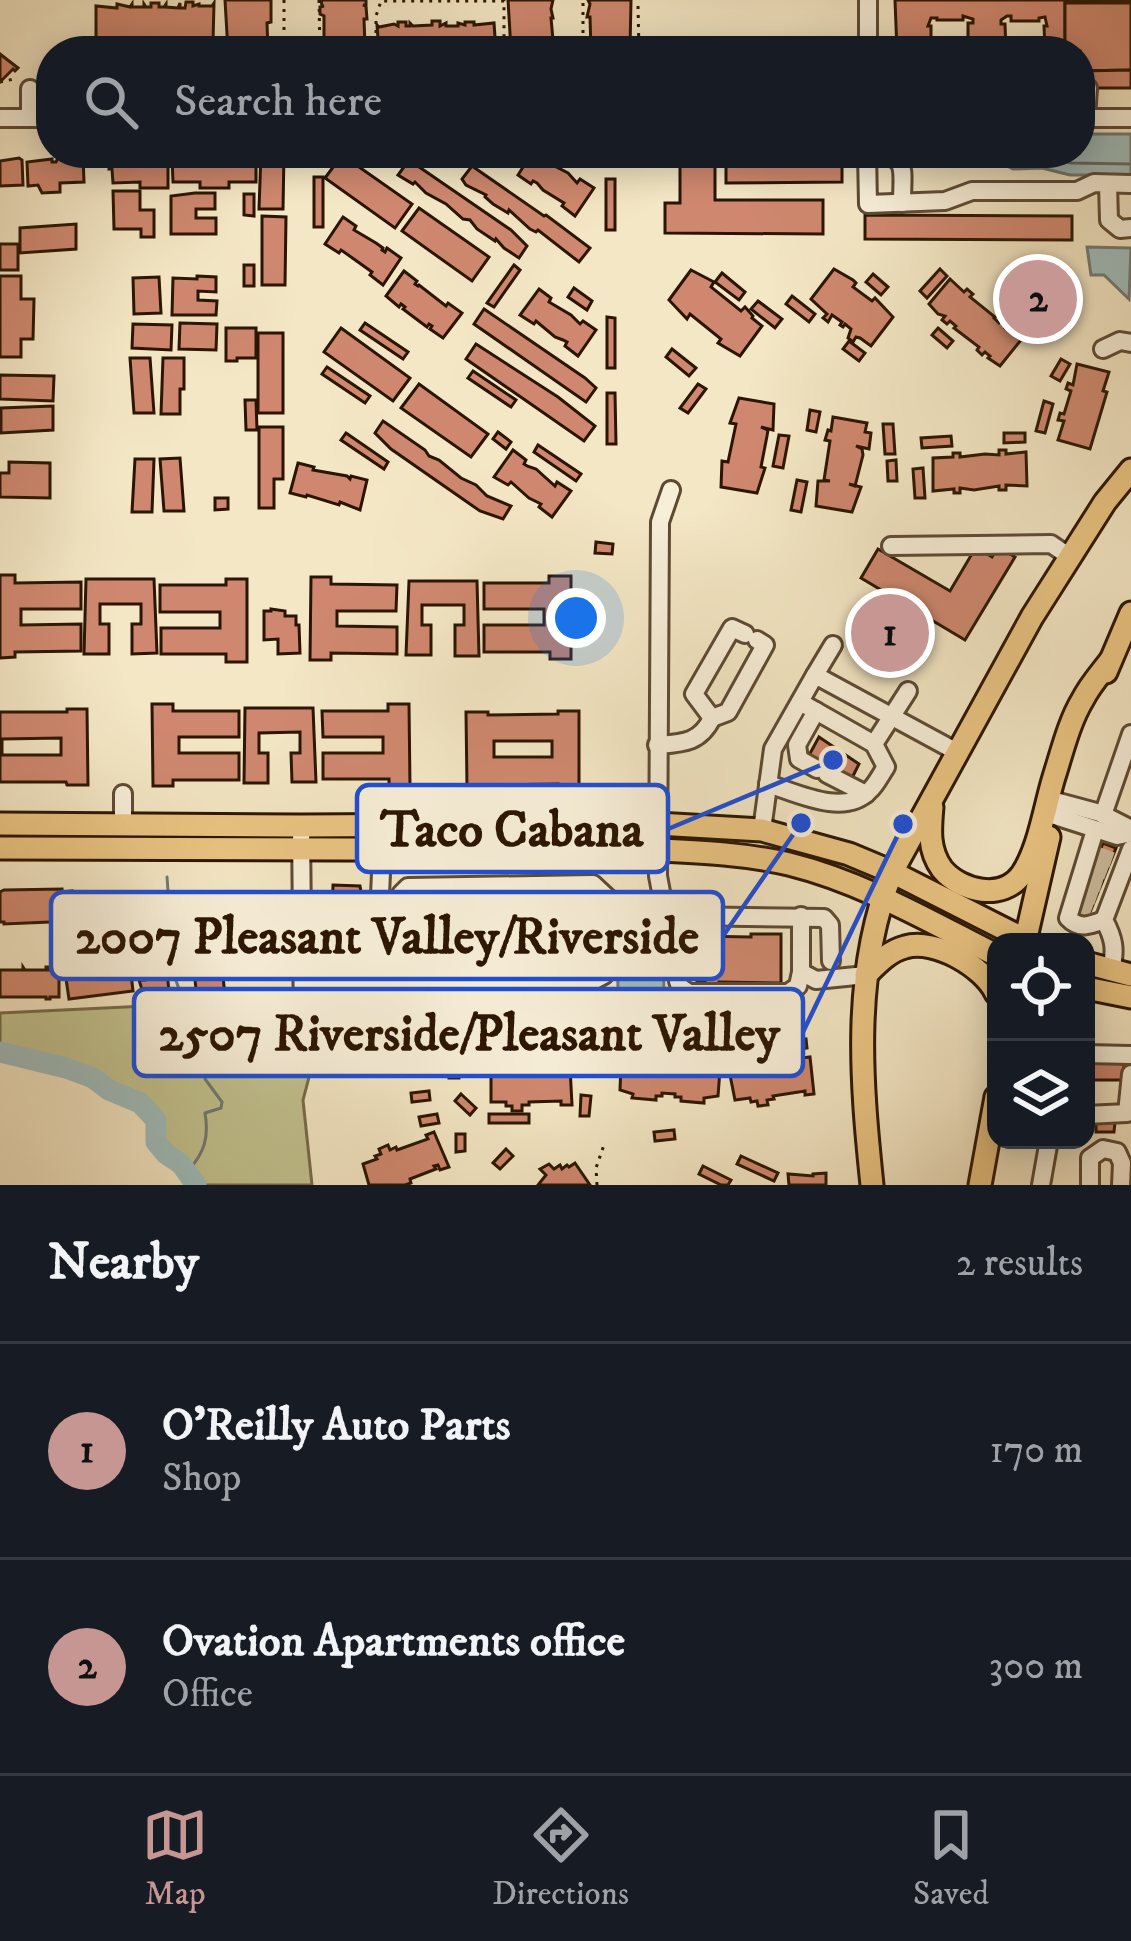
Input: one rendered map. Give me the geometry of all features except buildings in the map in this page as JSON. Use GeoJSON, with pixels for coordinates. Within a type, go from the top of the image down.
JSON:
{"type":"FeatureCollection","features":[{"type":"Feature","properties":{"kind":"main road"},"geometry":{"type":"LineString","coordinates":[[867,965],[881,898],[933,794],[1033,617],[1105,502],[1131,470]]}},
{"type":"Feature","properties":{"kind":"main road"},"geometry":{"type":"LineString","coordinates":[[1029,933],[1057,809],[1119,664],[1131,613]]}},
{"type":"Feature","properties":{"kind":"main road"},"geometry":{"type":"LineString","coordinates":[[933,794],[929,831],[946,875],[988,891],[1015,883],[1026,870],[1082,699],[1119,664]]}},
{"type":"Feature","properties":{"kind":"main road"},"geometry":{"type":"LineString","coordinates":[[0,824],[123,837]]}},
{"type":"Feature","properties":{"kind":"main road"},"geometry":{"type":"LineString","coordinates":[[0,848],[123,837],[302,837],[656,824],[762,830],[848,854],[892,872],[1010,933]]}},
{"type":"Feature","properties":{"kind":"main road"},"geometry":{"type":"LineString","coordinates":[[302,837],[382,851],[658,850],[789,864],[881,898],[987,951]]}},
{"type":"Feature","properties":{"kind":"main road"},"geometry":{"type":"LineString","coordinates":[[830,878],[860,906],[867,931],[861,1045],[872,1185]]}},
{"type":"Feature","properties":{"kind":"main road"},"geometry":{"type":"LineString","coordinates":[[867,965],[914,945],[933,947],[987,977]]}},
{"type":"Feature","properties":{"kind":"main road"},"geometry":{"type":"LineString","coordinates":[[1095,990],[1131,998]]}},
{"type":"Feature","properties":{"kind":"main road"},"geometry":{"type":"LineString","coordinates":[[980,1185],[987,1147]]}},
{"type":"Feature","properties":{"kind":"street"},"geometry":{"type":"LineString","coordinates":[[868,0],[868,36]]}},
{"type":"Feature","properties":{"kind":"street"},"geometry":{"type":"LineString","coordinates":[[22,84],[30,118]]}},
{"type":"Feature","properties":{"kind":"street"},"geometry":{"type":"LineString","coordinates":[[0,118],[36,118]]}},
{"type":"Feature","properties":{"kind":"street"},"geometry":{"type":"LineString","coordinates":[[1095,118],[1131,118]]}},
{"type":"Feature","properties":{"kind":"street"},"geometry":{"type":"LineString","coordinates":[[867,168],[868,204],[945,201],[972,191],[1077,191],[1094,184],[1131,184]]}},
{"type":"Feature","properties":{"kind":"street"},"geometry":{"type":"LineString","coordinates":[[902,168],[902,202]]}},
{"type":"Feature","properties":{"kind":"street"},"geometry":{"type":"LineString","coordinates":[[1108,184],[1109,220],[1120,229],[1131,228]]}},
{"type":"Feature","properties":{"kind":"street"},"geometry":{"type":"LineString","coordinates":[[1103,349],[1120,340],[1131,343]]}},
{"type":"Feature","properties":{"kind":"street"},"geometry":{"type":"LineString","coordinates":[[671,490],[660,521],[656,824],[662,897],[680,916],[678,981],[684,991],[788,993],[799,986],[801,916]]}},
{"type":"Feature","properties":{"kind":"street"},"geometry":{"type":"LineString","coordinates":[[890,546],[1052,544],[1070,557]]}},
{"type":"Feature","properties":{"kind":"street"},"geometry":{"type":"LineString","coordinates":[[657,745],[694,741],[712,718],[728,712],[765,646],[732,628],[694,694],[712,718]]}},
{"type":"Feature","properties":{"kind":"street"},"geometry":{"type":"LineString","coordinates":[[833,645],[815,675],[797,745],[799,760],[866,794]]}},
{"type":"Feature","properties":{"kind":"street"},"geometry":{"type":"LineString","coordinates":[[815,675],[957,752]]}},
{"type":"Feature","properties":{"kind":"street"},"geometry":{"type":"LineString","coordinates":[[874,744],[908,691]]}},
{"type":"Feature","properties":{"kind":"street"},"geometry":{"type":"LineString","coordinates":[[768,784],[836,803],[854,802],[886,767],[874,744],[808,706]]}},
{"type":"Feature","properties":{"kind":"street"},"geometry":{"type":"LineString","coordinates":[[762,830],[773,749],[808,706]]}},
{"type":"Feature","properties":{"kind":"street"},"geometry":{"type":"LineString","coordinates":[[1100,873],[1130,738]]}},
{"type":"Feature","properties":{"kind":"street"},"geometry":{"type":"LineString","coordinates":[[122,794],[123,837]]}},
{"type":"Feature","properties":{"kind":"street"},"geometry":{"type":"LineString","coordinates":[[1057,809],[1100,873],[1121,972]]}},
{"type":"Feature","properties":{"kind":"street"},"geometry":{"type":"LineString","coordinates":[[1100,873],[1118,836],[1131,831]]}},
{"type":"Feature","properties":{"kind":"street"},"geometry":{"type":"LineString","coordinates":[[302,837],[303,1032]]}},
{"type":"Feature","properties":{"kind":"street"},"geometry":{"type":"LineString","coordinates":[[371,980],[382,851]]}},
{"type":"Feature","properties":{"kind":"street"},"geometry":{"type":"LineString","coordinates":[[303,984],[598,980],[608,968],[608,898],[593,884],[408,887],[401,894],[398,931],[373,934]]}},
{"type":"Feature","properties":{"kind":"street"},"geometry":{"type":"LineString","coordinates":[[680,916],[824,918],[830,925],[831,962]]}},
{"type":"Feature","properties":{"kind":"street"},"geometry":{"type":"LineString","coordinates":[[801,972],[816,980],[867,965]]}},
{"type":"Feature","properties":{"kind":"street"},"geometry":{"type":"LineString","coordinates":[[1095,1054],[1131,1055]]}},
{"type":"Feature","properties":{"kind":"street"},"geometry":{"type":"LineString","coordinates":[[1095,1115],[1127,1113],[1131,1074]]}},
{"type":"Feature","properties":{"kind":"street"},"geometry":{"type":"LineString","coordinates":[[1040,1185],[1047,1149]]}},
{"type":"Feature","properties":{"kind":"street"},"geometry":{"type":"LineString","coordinates":[[1090,1185],[1090,1158],[1103,1149],[1124,1152],[1121,1185]]}},
{"type":"Feature","properties":{"kind":"path"},"geometry":{"type":"LineString","coordinates":[[284,0],[284,36]]}},
{"type":"Feature","properties":{"kind":"path"},"geometry":{"type":"LineString","coordinates":[[320,0],[320,36]]}},
{"type":"Feature","properties":{"kind":"path"},"geometry":{"type":"LineString","coordinates":[[583,0],[583,36]]}},
{"type":"Feature","properties":{"kind":"path"},"geometry":{"type":"LineString","coordinates":[[376,36],[381,2],[504,1],[504,36]]}},
{"type":"Feature","properties":{"kind":"path"},"geometry":{"type":"LineString","coordinates":[[638,7],[638,36]]}},
{"type":"Feature","properties":{"kind":"path"},"geometry":{"type":"LineString","coordinates":[[0,82],[22,84]]}},
{"type":"Feature","properties":{"kind":"path"},"geometry":{"type":"LineString","coordinates":[[596,1185],[605,1142]]}},
{"type":"Feature","properties":{"kind":"green space"},"geometry":{"type":"Polygon","coordinates":[[[291,999],[313,1062],[303,1100],[312,1185],[203,1185],[160,1141],[158,1116],[146,1102],[84,1072],[0,1048],[0,1013],[291,999]]]}},
{"type":"Feature","properties":{"kind":"water"},"geometry":{"type":"Polygon","coordinates":[[[1095,134],[1131,134],[1131,175],[1070,175],[1042,168],[1095,168],[1095,134]]]}},
{"type":"Feature","properties":{"kind":"water"},"geometry":{"type":"Polygon","coordinates":[[[1087,247],[1131,248],[1129,299],[1104,275],[1091,275],[1087,247]]]}},
{"type":"Feature","properties":{"kind":"water"},"geometry":{"type":"Polygon","coordinates":[[[617,939],[663,939],[664,997],[595,997],[595,991],[618,990],[617,939]]]}},
{"type":"Feature","properties":{"kind":"waterway"},"geometry":{"type":"LineString","coordinates":[[167,877],[174,975],[179,989],[186,993],[189,1021],[209,1065],[205,1079],[222,1102],[221,1108],[205,1113],[204,1144],[188,1171]]}},
{"type":"Feature","properties":{"kind":"waterway"},"geometry":{"type":"LineString","coordinates":[[0,1052],[66,1068],[140,1103],[156,1120],[156,1142],[196,1185]]}},
{"type":"Feature","properties":{"kind":"tunnel"},"geometry":{"type":"LineString","coordinates":[[1098,855],[1112,860]]}},
{"type":"Feature","properties":{"kind":"tunnel"},"geometry":{"type":"LineString","coordinates":[[1094,867],[1107,872]]}},
{"type":"Feature","properties":{"kind":"tunnel"},"geometry":{"type":"LineString","coordinates":[[1089,880],[1102,884]]}},
{"type":"Feature","properties":{"kind":"tunnel"},"geometry":{"type":"LineString","coordinates":[[1083,892],[1097,897]]}},
{"type":"Feature","properties":{"kind":"tunnel"},"geometry":{"type":"LineString","coordinates":[[1079,904],[1092,909]]}},
{"type":"Feature","properties":{"kind":"place","name":"Ovation Apartments office"},"geometry":{"type":"Point","coordinates":[1038,299]}},
{"type":"Feature","properties":{"kind":"place","name":"O'Reilly Auto Parts"},"geometry":{"type":"Point","coordinates":[890,633]}},
{"type":"Feature","properties":{"kind":"place","name":"Taco Cabana"},"geometry":{"type":"Point","coordinates":[833,760]}},
{"type":"Feature","properties":{"kind":"place","name":"2007 Pleasant Valley/Riverside"},"geometry":{"type":"Point","coordinates":[801,823]}},
{"type":"Feature","properties":{"kind":"place","name":"2507 Riverside/Pleasant Valley"},"geometry":{"type":"Point","coordinates":[903,824]}}]}
